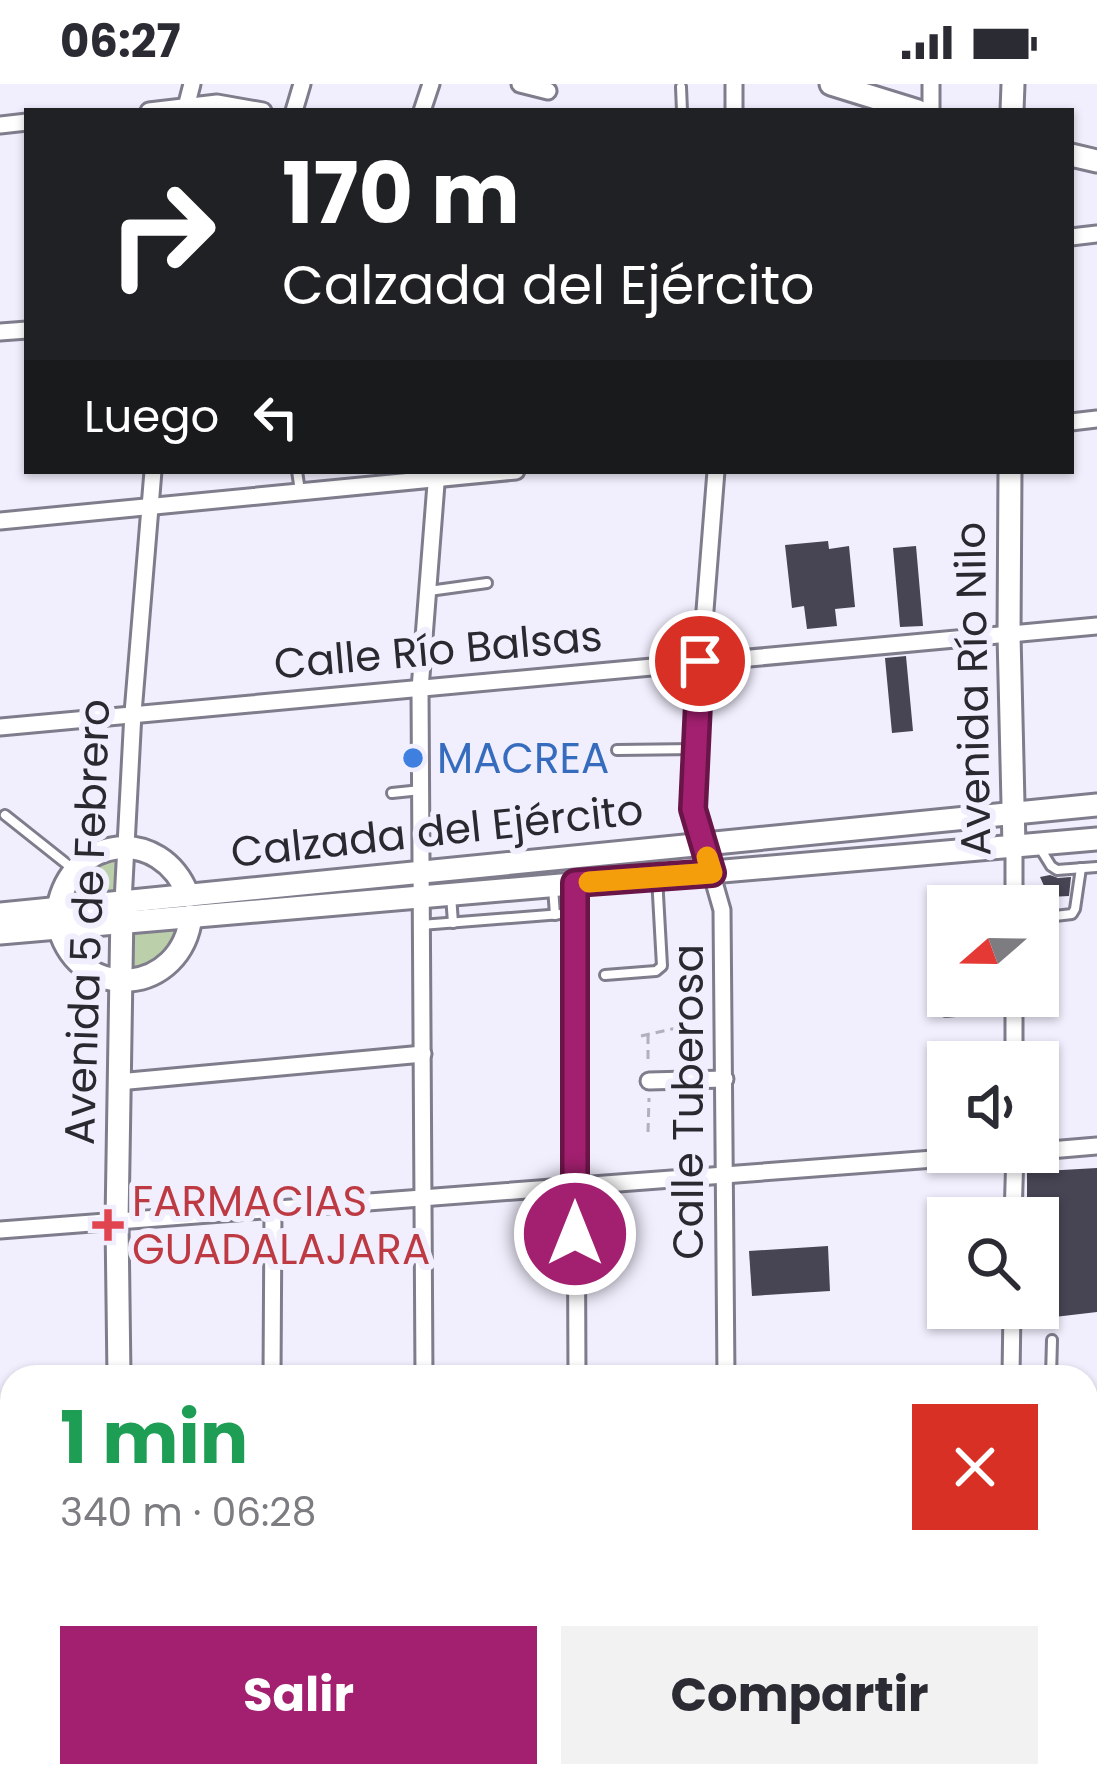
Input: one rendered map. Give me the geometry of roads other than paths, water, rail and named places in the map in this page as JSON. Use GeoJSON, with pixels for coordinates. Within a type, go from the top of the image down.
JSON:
{"type":"FeatureCollection","features":[{"type":"Feature","properties":{"kind":"main road"},"geometry":{"type":"LineString","coordinates":[[831,84],[910,108]]}},
{"type":"Feature","properties":{"kind":"main road","name":"Avenida Río Nilo"},"geometry":{"type":"LineString","coordinates":[[1010,474],[1012,812],[1026,845]]}},
{"type":"Feature","properties":{"kind":"main road","name":"Calzada del Ejército"},"geometry":{"type":"LineString","coordinates":[[0,933],[58,918],[189,905],[421,870],[1097,805]]}},
{"type":"Feature","properties":{"kind":"main road","name":"Calzada del Ejército"},"geometry":{"type":"LineString","coordinates":[[189,905],[421,897],[1097,839]]}},
{"type":"Feature","properties":{"kind":"main road"},"geometry":{"type":"LineString","coordinates":[[125,847],[154,854],[167,863],[179,876],[189,905],[182,948],[171,962],[157,973],[121,981],[82,966],[69,952],[58,918],[65,883],[74,869],[103,851],[125,847]]}},
{"type":"Feature","properties":{"kind":"main road","name":"Avenida 5 de Febrero"},"geometry":{"type":"LineString","coordinates":[[119,1365],[116,1222],[122,912]]}},
{"type":"Feature","properties":{"kind":"main road","name":"Calzada del Ejército"},"geometry":{"type":"LineString","coordinates":[[0,914],[58,918]]}},
{"type":"Feature","properties":{"kind":"street"},"geometry":{"type":"LineString","coordinates":[[520,84],[549,88]]}},
{"type":"Feature","properties":{"kind":"street"},"geometry":{"type":"LineString","coordinates":[[190,108],[217,103],[246,108]]}},
{"type":"Feature","properties":{"kind":"street","name":"Avenida 5 de Febrero"},"geometry":{"type":"LineString","coordinates":[[122,912],[152,474]]}},
{"type":"Feature","properties":{"kind":"street","name":"Calle Tuberosa"},"geometry":{"type":"LineString","coordinates":[[716,474],[693,809],[722,910],[726,1365]]}},
{"type":"Feature","properties":{"kind":"street"},"geometry":{"type":"LineString","coordinates":[[0,521],[436,475],[419,688],[424,1365]]}},
{"type":"Feature","properties":{"kind":"street","name":"Calle Río Balsas"},"geometry":{"type":"LineString","coordinates":[[0,727],[1097,626]]}},
{"type":"Feature","properties":{"kind":"street","name":"Avenida Río Nilo"},"geometry":{"type":"LineString","coordinates":[[1018,885],[1026,845]]}},
{"type":"Feature","properties":{"kind":"street"},"geometry":{"type":"LineString","coordinates":[[564,884],[575,913],[577,1365]]}},
{"type":"Feature","properties":{"kind":"street"},"geometry":{"type":"LineString","coordinates":[[118,1082],[423,1054]]}},
{"type":"Feature","properties":{"kind":"street"},"geometry":{"type":"LineString","coordinates":[[649,1081],[725,1079]]}},
{"type":"Feature","properties":{"kind":"street"},"geometry":{"type":"LineString","coordinates":[[1059,1149],[1097,1146]]}},
{"type":"Feature","properties":{"kind":"street"},"geometry":{"type":"LineString","coordinates":[[0,1230],[927,1159]]}},
{"type":"Feature","properties":{"kind":"street"},"geometry":{"type":"LineString","coordinates":[[272,1365],[273,1210]]}},
{"type":"Feature","properties":{"kind":"street"},"geometry":{"type":"LineString","coordinates":[[1011,1365],[1012,1329]]}},
{"type":"Feature","properties":{"kind":"lane"},"geometry":{"type":"LineString","coordinates":[[681,87],[682,108]]}},
{"type":"Feature","properties":{"kind":"lane"},"geometry":{"type":"LineString","coordinates":[[297,474],[300,491]]}},
{"type":"Feature","properties":{"kind":"lane"},"geometry":{"type":"LineString","coordinates":[[427,592],[487,583]]}},
{"type":"Feature","properties":{"kind":"lane"},"geometry":{"type":"LineString","coordinates":[[616,749],[696,748]]}},
{"type":"Feature","properties":{"kind":"lane"},"geometry":{"type":"LineString","coordinates":[[392,793],[421,790]]}},
{"type":"Feature","properties":{"kind":"lane"},"geometry":{"type":"LineString","coordinates":[[5,814],[74,869]]}},
{"type":"Feature","properties":{"kind":"lane"},"geometry":{"type":"LineString","coordinates":[[1026,845],[1054,868],[1097,867]]}},
{"type":"Feature","properties":{"kind":"lane"},"geometry":{"type":"LineString","coordinates":[[1059,916],[1075,909],[1081,868]]}},
{"type":"Feature","properties":{"kind":"lane"},"geometry":{"type":"LineString","coordinates":[[605,975],[656,971],[662,966],[657,877]]}},
{"type":"Feature","properties":{"kind":"lane"},"geometry":{"type":"LineString","coordinates":[[555,915],[564,884]]}},
{"type":"Feature","properties":{"kind":"lane"},"geometry":{"type":"LineString","coordinates":[[451,894],[453,923]]}},
{"type":"Feature","properties":{"kind":"lane"},"geometry":{"type":"LineString","coordinates":[[422,925],[575,913]]}},
{"type":"Feature","properties":{"kind":"lane"},"geometry":{"type":"LineString","coordinates":[[1052,1340],[1052,1365]]}},
{"type":"Feature","properties":{"kind":"place","name":"MACREA"},"geometry":{"type":"Point","coordinates":[413,758]}},
{"type":"Feature","properties":{"kind":"place","name":"FARMACIAS GUADALAJARA"},"geometry":{"type":"Point","coordinates":[108,1225]}}]}
